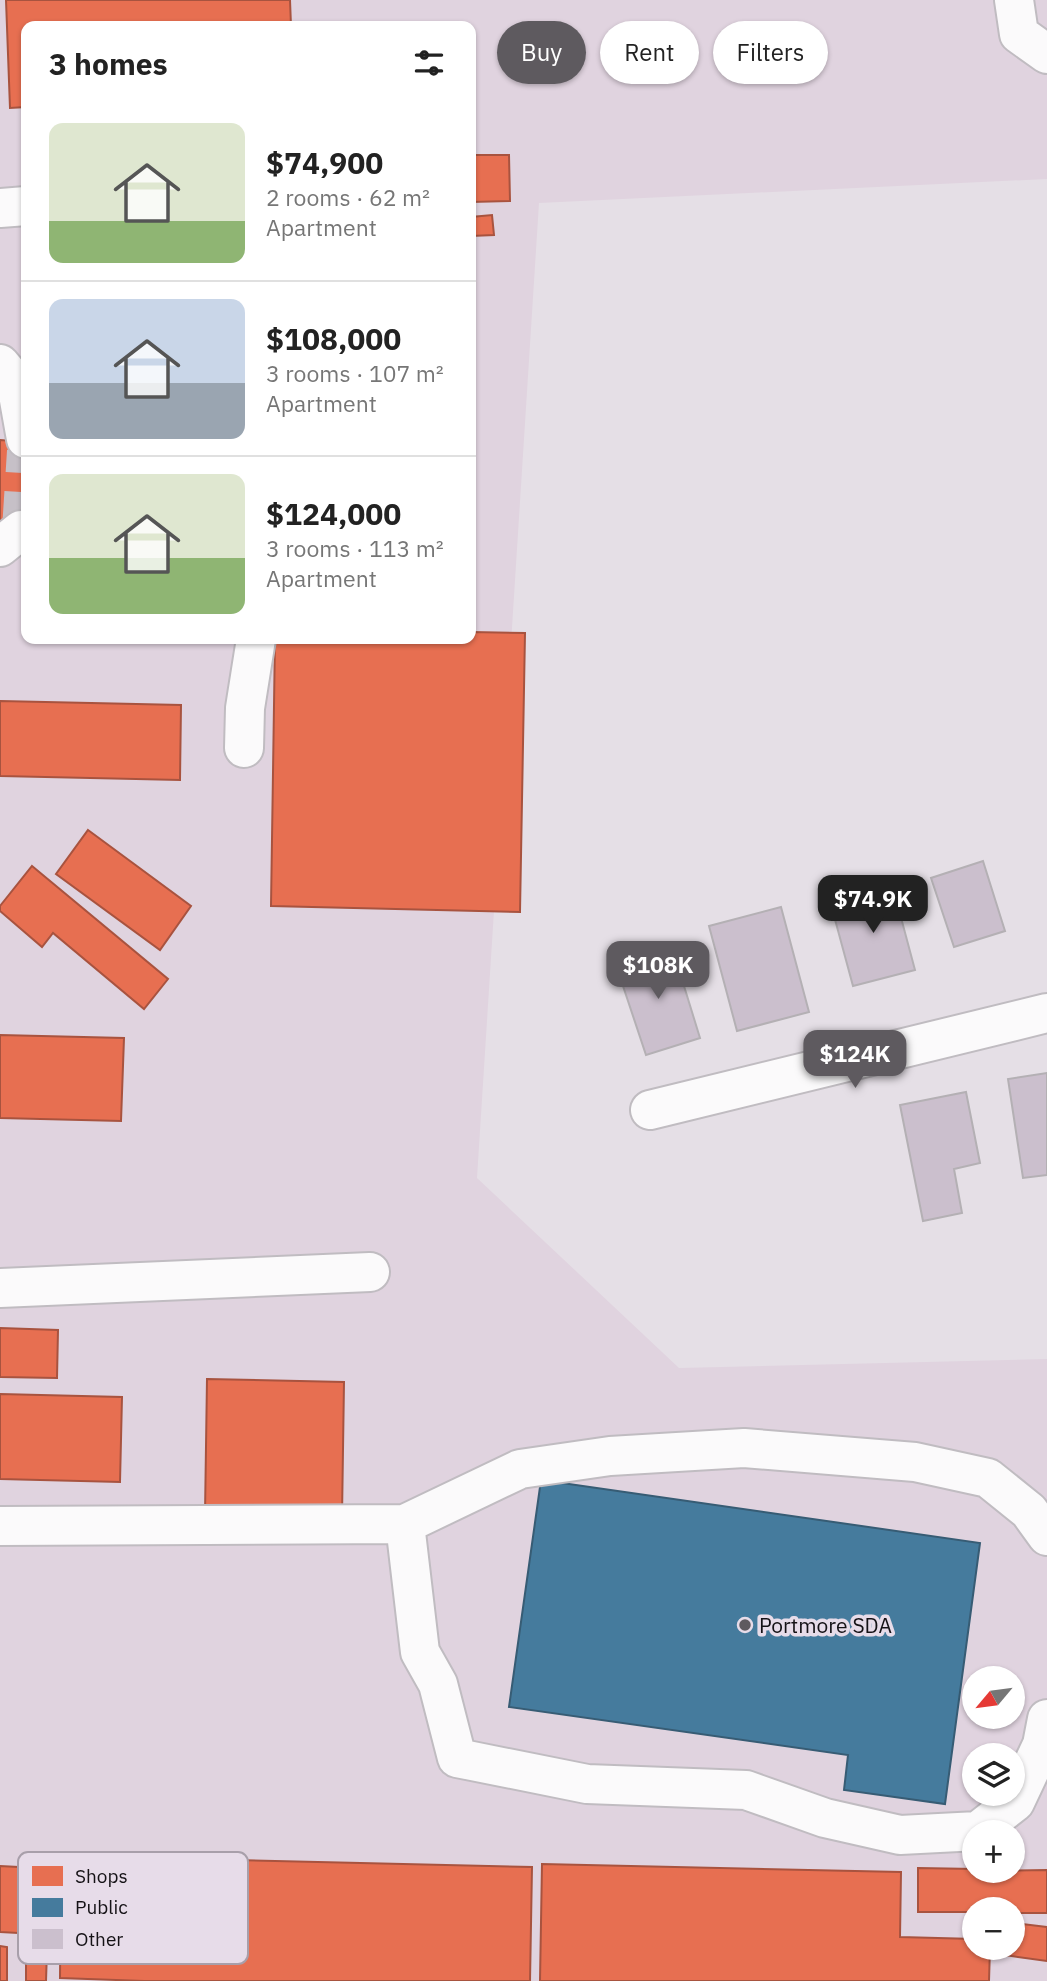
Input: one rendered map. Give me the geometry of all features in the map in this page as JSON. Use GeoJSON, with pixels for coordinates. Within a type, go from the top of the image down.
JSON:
{"type":"FeatureCollection","features":[{"type":"Feature","properties":{"kind":"street"},"geometry":{"type":"LineString","coordinates":[[1014,0],[1019,34],[1047,54]]}},
{"type":"Feature","properties":{"kind":"street"},"geometry":{"type":"LineString","coordinates":[[0,208],[21,206]]}},
{"type":"Feature","properties":{"kind":"street"},"geometry":{"type":"LineString","coordinates":[[0,364],[16,383],[21,411]]}},
{"type":"Feature","properties":{"kind":"street"},"geometry":{"type":"LineString","coordinates":[[244,748],[246,708],[255,644]]}},
{"type":"Feature","properties":{"kind":"street"},"geometry":{"type":"LineString","coordinates":[[650,1110],[1047,1013]]}},
{"type":"Feature","properties":{"kind":"street"},"geometry":{"type":"LineString","coordinates":[[0,1288],[370,1272]]}},
{"type":"Feature","properties":{"kind":"street"},"geometry":{"type":"LineString","coordinates":[[0,1526],[405,1524],[520,1469],[610,1456],[744,1448],[915,1462],[988,1478],[1028,1511],[1047,1536]]}},
{"type":"Feature","properties":{"kind":"street"},"geometry":{"type":"LineString","coordinates":[[405,1524],[420,1652],[438,1684],[457,1758],[587,1784],[746,1790],[824,1818],[900,1835],[978,1831],[1015,1802],[1042,1745],[1047,1719]]}},
{"type":"Feature","properties":{"kind":"shaded area"},"geometry":{"type":"Polygon","coordinates":[[[0,0],[1047,0],[1047,179],[539,203],[477,1178],[679,1368],[1047,1359],[1047,1981],[0,1981],[0,0]]]}},
{"type":"Feature","properties":{"kind":"building: Shops"},"geometry":{"type":"Polygon","coordinates":[[[6,0],[290,0],[291,21],[21,21],[21,107],[10,108],[6,0]]]}},
{"type":"Feature","properties":{"kind":"building: Shops"},"geometry":{"type":"Polygon","coordinates":[[[476,155],[509,155],[510,201],[476,202],[476,155]]]}},
{"type":"Feature","properties":{"kind":"building: Shops"},"geometry":{"type":"Polygon","coordinates":[[[492,215],[494,235],[476,236],[476,217],[492,215]]]}},
{"type":"Feature","properties":{"kind":"building: Shops"},"geometry":{"type":"Polygon","coordinates":[[[0,440],[21,442],[21,531],[0,529],[0,440]]]}},
{"type":"Feature","properties":{"kind":"building: Shops"},"geometry":{"type":"Polygon","coordinates":[[[476,632],[525,633],[520,912],[271,906],[275,644],[476,644],[476,632]]]}},
{"type":"Feature","properties":{"kind":"building: Shops"},"geometry":{"type":"Polygon","coordinates":[[[0,701],[181,705],[180,780],[0,776],[0,701]]]}},
{"type":"Feature","properties":{"kind":"building: Shops"},"geometry":{"type":"Polygon","coordinates":[[[88,830],[191,906],[160,950],[56,874],[88,830]]]}},
{"type":"Feature","properties":{"kind":"building: Shops"},"geometry":{"type":"Polygon","coordinates":[[[32,866],[168,979],[144,1009],[53,933],[42,947],[0,911],[0,906],[32,866]]]}},
{"type":"Feature","properties":{"kind":"building: Shops"},"geometry":{"type":"Polygon","coordinates":[[[0,1035],[124,1038],[121,1121],[0,1118],[0,1035]]]}},
{"type":"Feature","properties":{"kind":"building: Shops"},"geometry":{"type":"Polygon","coordinates":[[[0,1328],[58,1330],[57,1378],[0,1377],[0,1328]]]}},
{"type":"Feature","properties":{"kind":"building: Shops"},"geometry":{"type":"Polygon","coordinates":[[[207,1379],[344,1382],[342,1517],[205,1514],[207,1379]]]}},
{"type":"Feature","properties":{"kind":"building: Shops"},"geometry":{"type":"Polygon","coordinates":[[[0,1394],[122,1397],[120,1482],[0,1479],[0,1394]]]}},
{"type":"Feature","properties":{"kind":"building: Shops"},"geometry":{"type":"Polygon","coordinates":[[[248,1860],[532,1867],[530,1981],[144,1981],[60,1978],[60,1964],[248,1964],[248,1860]]]}},
{"type":"Feature","properties":{"kind":"building: Shops"},"geometry":{"type":"Polygon","coordinates":[[[542,1864],[901,1872],[900,1937],[962,1939],[962,1960],[990,1960],[989,1981],[540,1981],[542,1864]]]}},
{"type":"Feature","properties":{"kind":"building: Shops"},"geometry":{"type":"Polygon","coordinates":[[[0,1866],[18,1867],[18,1933],[0,1932],[0,1866]]]}},
{"type":"Feature","properties":{"kind":"building: Shops"},"geometry":{"type":"Polygon","coordinates":[[[918,1868],[962,1869],[962,1883],[1025,1883],[1025,1870],[1047,1870],[1047,1913],[1025,1913],[1025,1897],[962,1897],[962,1912],[918,1912],[918,1868]]]}},
{"type":"Feature","properties":{"kind":"building: Shops"},"geometry":{"type":"Polygon","coordinates":[[[1025,1924],[1047,1927],[1047,1961],[1025,1958],[1025,1924]]]}},
{"type":"Feature","properties":{"kind":"building: Shops"},"geometry":{"type":"Polygon","coordinates":[[[0,1946],[7,1947],[7,1981],[0,1981],[0,1946]]]}},
{"type":"Feature","properties":{"kind":"building: Shops"},"geometry":{"type":"Polygon","coordinates":[[[26,1964],[47,1964],[46,1981],[26,1981],[26,1964]]]}},
{"type":"Feature","properties":{"kind":"building: Public","name":"Portmore SDA"},"geometry":{"type":"Polygon","coordinates":[[[541,1480],[980,1543],[945,1804],[844,1790],[848,1755],[509,1707],[541,1480]]]}},
{"type":"Feature","properties":{"kind":"building: Other"},"geometry":{"type":"Polygon","coordinates":[[[983,861],[1005,931],[954,947],[931,878],[983,861]]]}},
{"type":"Feature","properties":{"kind":"building: Other"},"geometry":{"type":"Polygon","coordinates":[[[892,884],[915,970],[853,986],[830,901],[892,884]]]}},
{"type":"Feature","properties":{"kind":"building: Other"},"geometry":{"type":"Polygon","coordinates":[[[781,907],[809,1012],[737,1031],[709,926],[781,907]]]}},
{"type":"Feature","properties":{"kind":"building: Other"},"geometry":{"type":"Polygon","coordinates":[[[672,947],[700,1038],[646,1055],[616,965],[672,947]]]}},
{"type":"Feature","properties":{"kind":"building: Other"},"geometry":{"type":"Polygon","coordinates":[[[1047,1073],[1047,1175],[1023,1178],[1008,1079],[1047,1073]]]}},
{"type":"Feature","properties":{"kind":"building: Other"},"geometry":{"type":"Polygon","coordinates":[[[966,1092],[980,1163],[954,1169],[962,1213],[923,1221],[900,1105],[966,1092]]]}},
{"type":"Feature","properties":{"kind":"place","name":"Portmore SDA"},"geometry":{"type":"Point","coordinates":[745,1625]}}]}
